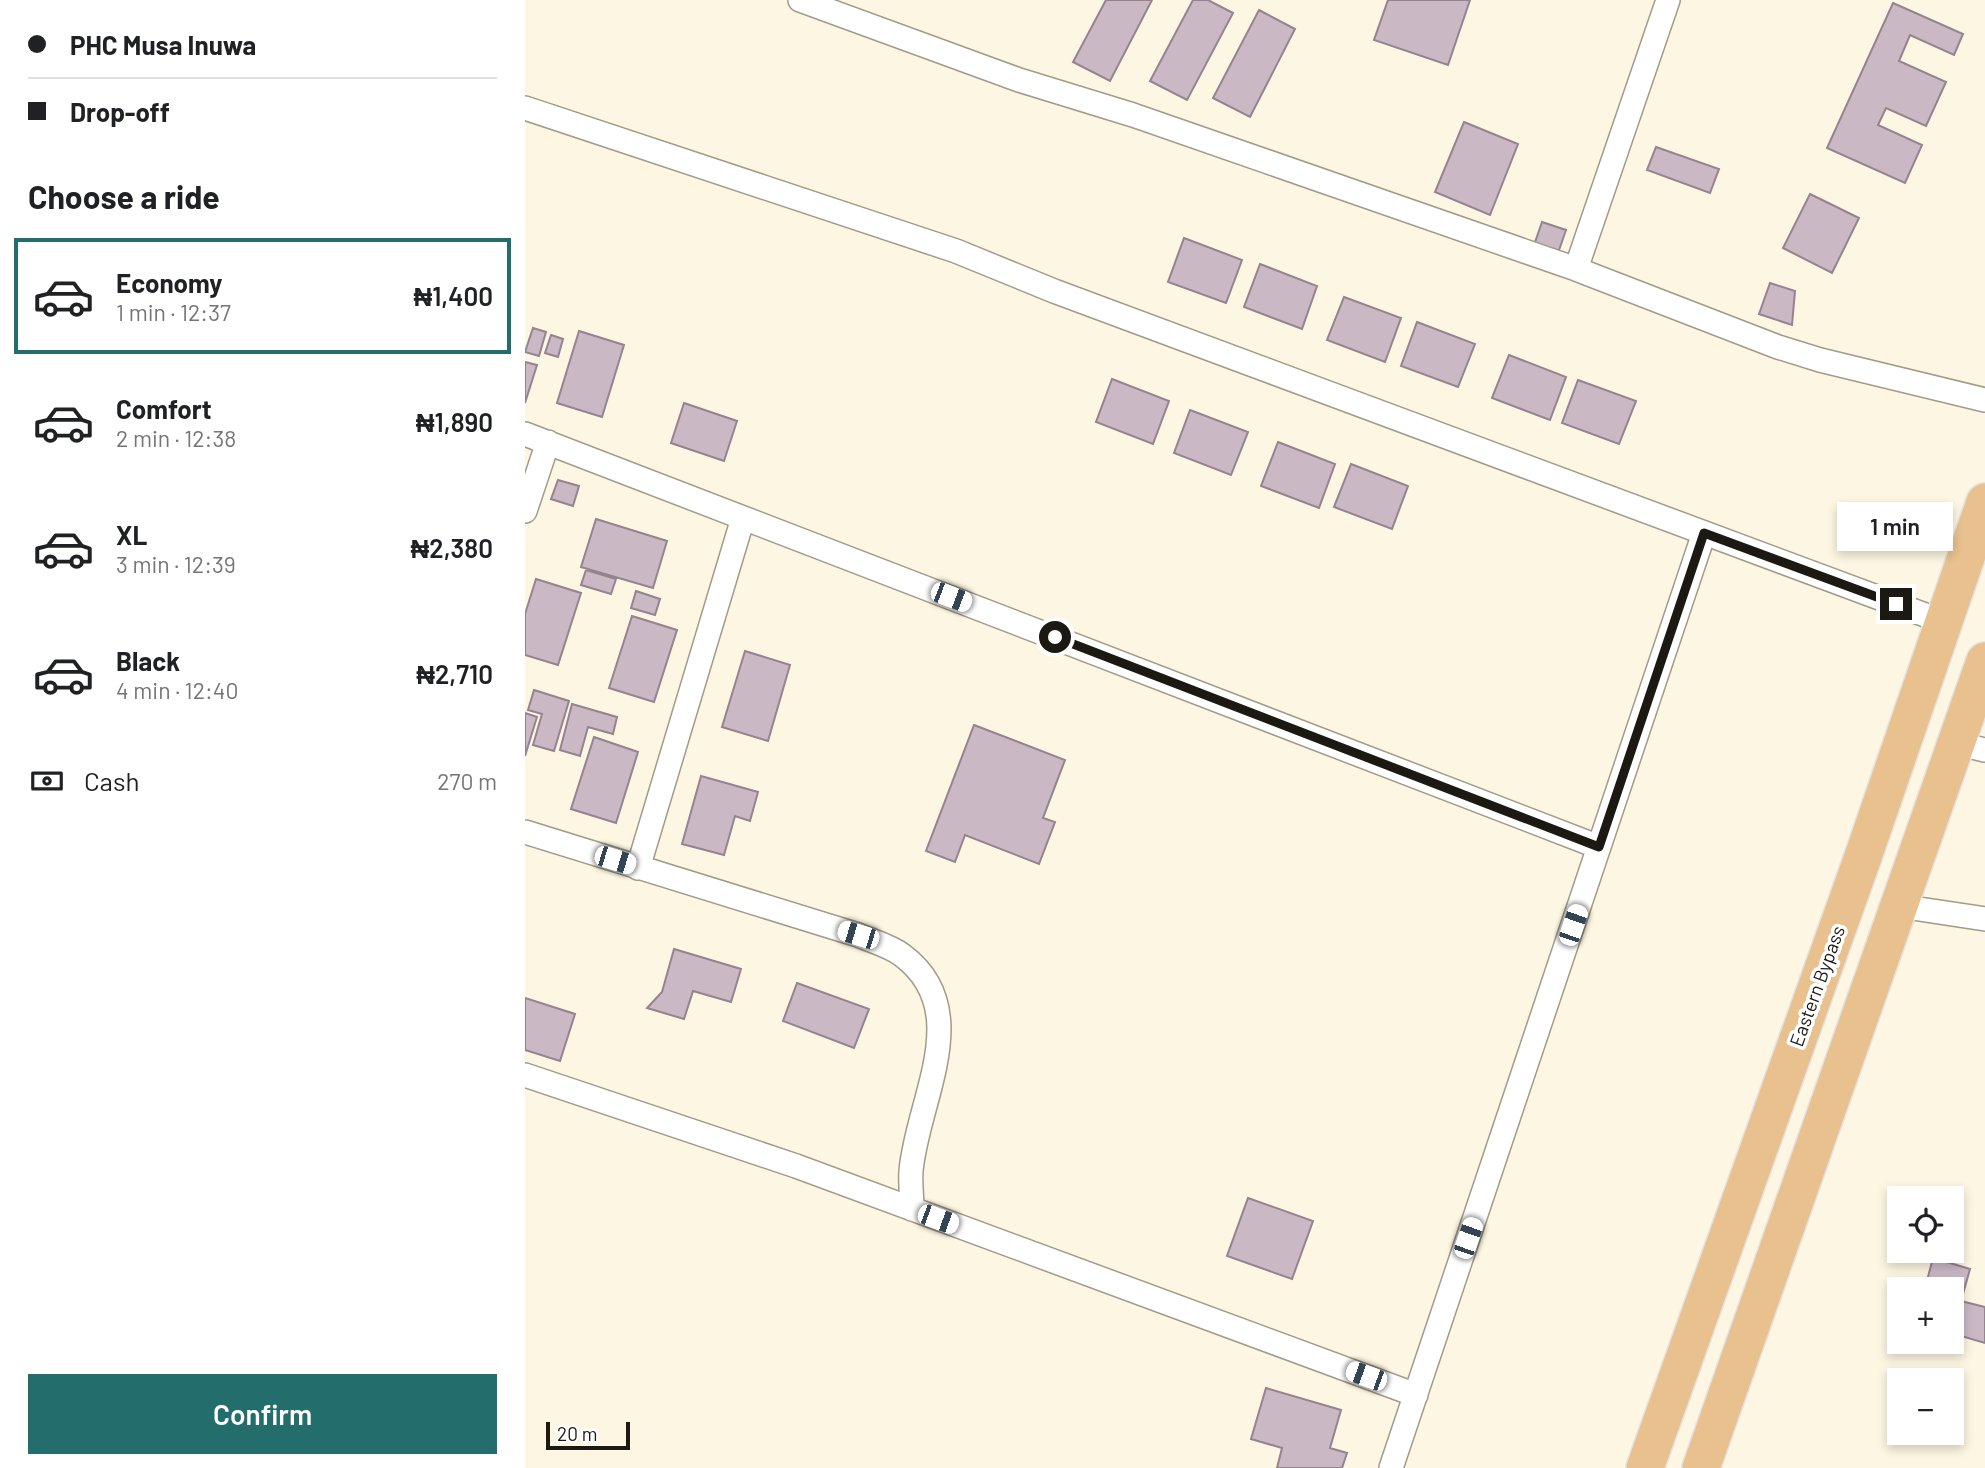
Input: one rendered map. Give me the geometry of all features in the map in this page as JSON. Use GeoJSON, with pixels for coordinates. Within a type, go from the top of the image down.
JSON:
{"type":"FeatureCollection","features":[{"type":"Feature","properties":{"kind":"main road","name":"Eastern Bypass"},"geometry":{"type":"LineString","coordinates":[[1645,1468],[1859,867],[1985,502]]}},
{"type":"Feature","properties":{"kind":"main road"},"geometry":{"type":"LineString","coordinates":[[1701,1468],[1899,906],[1971,747],[1985,661]]}},
{"type":"Feature","properties":{"kind":"street"},"geometry":{"type":"LineString","coordinates":[[800,0],[1019,80],[1133,115],[1576,269],[1778,347],[1985,400]]}},
{"type":"Feature","properties":{"kind":"street"},"geometry":{"type":"LineString","coordinates":[[1576,269],[1668,0]]}},
{"type":"Feature","properties":{"kind":"street"},"geometry":{"type":"LineString","coordinates":[[525,108],[956,251],[1054,291],[1944,622]]}},
{"type":"Feature","properties":{"kind":"street"},"geometry":{"type":"LineString","coordinates":[[525,433],[1599,847]]}},
{"type":"Feature","properties":{"kind":"street"},"geometry":{"type":"LineString","coordinates":[[525,511],[548,442]]}},
{"type":"Feature","properties":{"kind":"street"},"geometry":{"type":"LineString","coordinates":[[638,867],[743,517]]}},
{"type":"Feature","properties":{"kind":"street"},"geometry":{"type":"LineString","coordinates":[[1391,1468],[1704,533]]}},
{"type":"Feature","properties":{"kind":"street"},"geometry":{"type":"LineString","coordinates":[[525,832],[858,935],[901,955],[926,979],[939,1010],[940,1045],[911,1172],[912,1209]]}},
{"type":"Feature","properties":{"kind":"street"},"geometry":{"type":"LineString","coordinates":[[1899,906],[1985,919]]}},
{"type":"Feature","properties":{"kind":"street"},"geometry":{"type":"LineString","coordinates":[[525,1075],[796,1166],[1416,1395]]}},
{"type":"Feature","properties":{"kind":"building"},"geometry":{"type":"Polygon","coordinates":[[[1106,0],[1152,0],[1110,81],[1073,62],[1106,0]]]}},
{"type":"Feature","properties":{"kind":"building"},"geometry":{"type":"Polygon","coordinates":[[[1193,0],[1208,0],[1233,13],[1187,100],[1150,81],[1193,0]]]}},
{"type":"Feature","properties":{"kind":"building"},"geometry":{"type":"Polygon","coordinates":[[[1388,0],[1470,0],[1448,65],[1374,40],[1388,0]]]}},
{"type":"Feature","properties":{"kind":"building"},"geometry":{"type":"Polygon","coordinates":[[[1893,3],[1963,34],[1954,55],[1910,35],[1899,61],[1946,82],[1926,126],[1886,108],[1878,125],[1922,145],[1905,183],[1827,148],[1893,3]]]}},
{"type":"Feature","properties":{"kind":"building"},"geometry":{"type":"Polygon","coordinates":[[[1259,10],[1295,29],[1250,117],[1213,98],[1259,10]]]}},
{"type":"Feature","properties":{"kind":"building"},"geometry":{"type":"Polygon","coordinates":[[[1464,122],[1518,144],[1490,215],[1435,192],[1464,122]]]}},
{"type":"Feature","properties":{"kind":"building"},"geometry":{"type":"Polygon","coordinates":[[[1656,147],[1719,169],[1710,193],[1647,170],[1656,147]]]}},
{"type":"Feature","properties":{"kind":"building"},"geometry":{"type":"Polygon","coordinates":[[[1810,194],[1859,218],[1832,273],[1783,248],[1810,194]]]}},
{"type":"Feature","properties":{"kind":"building"},"geometry":{"type":"Polygon","coordinates":[[[1542,222],[1566,230],[1558,253],[1534,245],[1542,222]]]}},
{"type":"Feature","properties":{"kind":"building"},"geometry":{"type":"Polygon","coordinates":[[[1184,238],[1242,260],[1226,303],[1168,282],[1184,238]]]}},
{"type":"Feature","properties":{"kind":"building"},"geometry":{"type":"Polygon","coordinates":[[[1260,264],[1317,286],[1302,329],[1244,307],[1260,264]]]}},
{"type":"Feature","properties":{"kind":"building"},"geometry":{"type":"Polygon","coordinates":[[[1770,283],[1795,291],[1792,325],[1759,314],[1770,283]]]}},
{"type":"Feature","properties":{"kind":"building"},"geometry":{"type":"Polygon","coordinates":[[[1344,297],[1401,318],[1385,362],[1327,340],[1344,297]]]}},
{"type":"Feature","properties":{"kind":"building"},"geometry":{"type":"Polygon","coordinates":[[[1417,322],[1475,344],[1458,387],[1401,366],[1417,322]]]}},
{"type":"Feature","properties":{"kind":"building"},"geometry":{"type":"Polygon","coordinates":[[[533,328],[546,332],[539,356],[525,352],[533,328]]]}},
{"type":"Feature","properties":{"kind":"building"},"geometry":{"type":"Polygon","coordinates":[[[579,331],[624,345],[602,417],[557,403],[579,331]]]}},
{"type":"Feature","properties":{"kind":"building"},"geometry":{"type":"Polygon","coordinates":[[[551,335],[563,339],[558,357],[545,353],[551,335]]]}},
{"type":"Feature","properties":{"kind":"building"},"geometry":{"type":"Polygon","coordinates":[[[1509,355],[1566,377],[1550,420],[1492,398],[1509,355]]]}},
{"type":"Feature","properties":{"kind":"building"},"geometry":{"type":"Polygon","coordinates":[[[525,362],[537,365],[525,403],[525,362]]]}},
{"type":"Feature","properties":{"kind":"building"},"geometry":{"type":"Polygon","coordinates":[[[1112,379],[1169,401],[1153,444],[1096,422],[1112,379]]]}},
{"type":"Feature","properties":{"kind":"building"},"geometry":{"type":"Polygon","coordinates":[[[1578,380],[1636,401],[1619,444],[1562,423],[1578,380]]]}},
{"type":"Feature","properties":{"kind":"building"},"geometry":{"type":"Polygon","coordinates":[[[684,403],[737,421],[724,461],[671,443],[684,403]]]}},
{"type":"Feature","properties":{"kind":"building"},"geometry":{"type":"Polygon","coordinates":[[[1190,410],[1248,432],[1231,475],[1174,453],[1190,410]]]}},
{"type":"Feature","properties":{"kind":"building"},"geometry":{"type":"Polygon","coordinates":[[[1278,442],[1335,464],[1319,508],[1261,486],[1278,442]]]}},
{"type":"Feature","properties":{"kind":"building"},"geometry":{"type":"Polygon","coordinates":[[[1351,464],[1408,486],[1392,529],[1334,507],[1351,464]]]}},
{"type":"Feature","properties":{"kind":"building"},"geometry":{"type":"Polygon","coordinates":[[[558,480],[579,486],[573,506],[551,499],[558,480]]]}},
{"type":"Feature","properties":{"kind":"building"},"geometry":{"type":"Polygon","coordinates":[[[596,519],[667,541],[653,588],[581,567],[596,519]]]}},
{"type":"Feature","properties":{"kind":"building"},"geometry":{"type":"Polygon","coordinates":[[[586,570],[616,579],[611,594],[581,585],[586,570]]]}},
{"type":"Feature","properties":{"kind":"building"},"geometry":{"type":"Polygon","coordinates":[[[536,579],[581,593],[558,665],[525,655],[525,614],[536,579]]]}},
{"type":"Feature","properties":{"kind":"building"},"geometry":{"type":"Polygon","coordinates":[[[636,591],[660,599],[655,615],[631,608],[636,591]]]}},
{"type":"Feature","properties":{"kind":"building"},"geometry":{"type":"Polygon","coordinates":[[[632,616],[677,630],[654,702],[609,688],[632,616]]]}},
{"type":"Feature","properties":{"kind":"building"},"geometry":{"type":"Polygon","coordinates":[[[745,651],[790,665],[768,741],[722,727],[745,651]]]}},
{"type":"Feature","properties":{"kind":"building"},"geometry":{"type":"Polygon","coordinates":[[[534,690],[569,701],[554,751],[533,745],[542,714],[528,710],[534,690]]]}},
{"type":"Feature","properties":{"kind":"building"},"geometry":{"type":"Polygon","coordinates":[[[572,704],[617,717],[613,734],[588,727],[580,756],[560,750],[572,704]]]}},
{"type":"Feature","properties":{"kind":"building"},"geometry":{"type":"Polygon","coordinates":[[[525,713],[537,717],[525,756],[525,713]]]}},
{"type":"Feature","properties":{"kind":"building"},"geometry":{"type":"Polygon","coordinates":[[[974,725],[1065,760],[1043,818],[1055,822],[1039,864],[965,835],[955,862],[926,851],[974,725]]]}},
{"type":"Feature","properties":{"kind":"building"},"geometry":{"type":"Polygon","coordinates":[[[594,737],[638,752],[616,823],[571,809],[594,737]]]}},
{"type":"Feature","properties":{"kind":"building"},"geometry":{"type":"Polygon","coordinates":[[[701,776],[758,792],[750,821],[735,816],[724,855],[682,844],[701,776]]]}},
{"type":"Feature","properties":{"kind":"building"},"geometry":{"type":"Polygon","coordinates":[[[674,949],[741,969],[731,1002],[693,991],[684,1019],[647,1008],[662,992],[674,949]]]}},
{"type":"Feature","properties":{"kind":"building"},"geometry":{"type":"Polygon","coordinates":[[[797,983],[869,1009],[854,1048],[783,1021],[797,983]]]}},
{"type":"Feature","properties":{"kind":"building"},"geometry":{"type":"Polygon","coordinates":[[[525,998],[575,1014],[560,1061],[525,1050],[525,998]]]}},
{"type":"Feature","properties":{"kind":"building"},"geometry":{"type":"Polygon","coordinates":[[[1248,1198],[1313,1221],[1292,1279],[1227,1256],[1248,1198]]]}},
{"type":"Feature","properties":{"kind":"building"},"geometry":{"type":"Polygon","coordinates":[[[1932,1263],[1950,1263],[1970,1269],[1964,1290],[1964,1277],[1928,1277],[1932,1263]]]}},
{"type":"Feature","properties":{"kind":"building"},"geometry":{"type":"Polygon","coordinates":[[[1964,1302],[1985,1307],[1985,1343],[1964,1337],[1964,1302]]]}},
{"type":"Feature","properties":{"kind":"building"},"geometry":{"type":"Polygon","coordinates":[[[1266,1388],[1341,1410],[1330,1448],[1347,1453],[1342,1468],[1277,1468],[1282,1448],[1251,1439],[1266,1388]]]}},
{"type":"Feature","properties":{"kind":"route"},"geometry":{"type":"LineString","coordinates":[[1055,637],[1599,847],[1704,533],[1896,604]]}}]}
